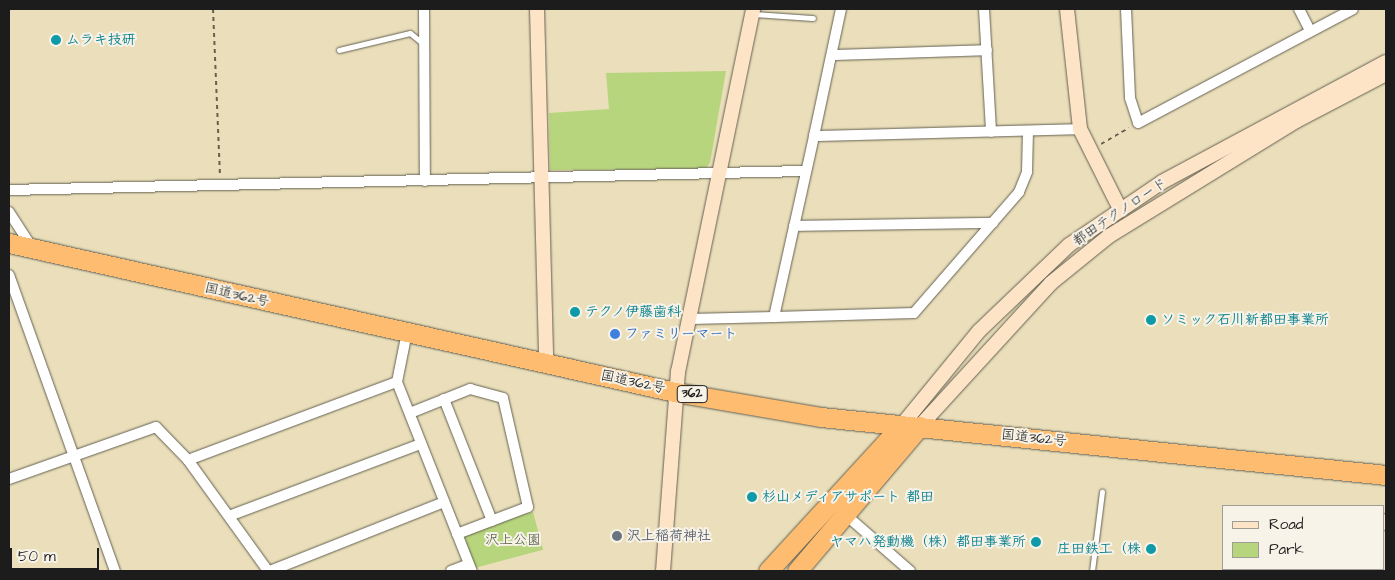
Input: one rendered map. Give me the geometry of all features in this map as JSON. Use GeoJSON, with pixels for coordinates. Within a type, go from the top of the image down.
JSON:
{"type":"FeatureCollection","features":[{"type":"Feature","properties":{"kind":"highway","name":"国道362号"},"geometry":{"type":"LineString","coordinates":[[9,243],[675,392],[821,417],[1386,475]]}},
{"type":"Feature","properties":{"kind":"highway"},"geometry":{"type":"LineString","coordinates":[[796,571],[846,515],[911,425]]}},
{"type":"Feature","properties":{"kind":"highway"},"geometry":{"type":"LineString","coordinates":[[768,571],[911,425]]}},
{"type":"Feature","properties":{"kind":"street"},"geometry":{"type":"LineString","coordinates":[[424,9],[426,181]]}},
{"type":"Feature","properties":{"kind":"street"},"geometry":{"type":"LineString","coordinates":[[537,9],[546,364]]}},
{"type":"Feature","properties":{"kind":"street"},"geometry":{"type":"LineString","coordinates":[[774,317],[841,9]]}},
{"type":"Feature","properties":{"kind":"street"},"geometry":{"type":"LineString","coordinates":[[984,9],[992,132]]}},
{"type":"Feature","properties":{"kind":"street"},"geometry":{"type":"LineString","coordinates":[[1067,9],[1080,129],[1120,209]]}},
{"type":"Feature","properties":{"kind":"street"},"geometry":{"type":"LineString","coordinates":[[1126,9],[1130,98],[1138,123],[1353,9]]}},
{"type":"Feature","properties":{"kind":"street"},"geometry":{"type":"LineString","coordinates":[[1299,9],[1310,32]]}},
{"type":"Feature","properties":{"kind":"street"},"geometry":{"type":"LineString","coordinates":[[663,571],[675,392],[716,174],[753,11]]}},
{"type":"Feature","properties":{"kind":"street"},"geometry":{"type":"LineString","coordinates":[[832,55],[987,50]]}},
{"type":"Feature","properties":{"kind":"street","name":"都田テクノロード"},"geometry":{"type":"LineString","coordinates":[[911,425],[1027,282],[1120,209],[1386,62]]}},
{"type":"Feature","properties":{"kind":"street","name":"都田テクノロード"},"geometry":{"type":"LineString","coordinates":[[911,425],[1045,289],[1109,236],[1296,121],[1386,74]]}},
{"type":"Feature","properties":{"kind":"street"},"geometry":{"type":"LineString","coordinates":[[814,136],[1080,129]]}},
{"type":"Feature","properties":{"kind":"street"},"geometry":{"type":"LineString","coordinates":[[690,319],[914,313],[993,223],[1026,178],[1028,131]]}},
{"type":"Feature","properties":{"kind":"street"},"geometry":{"type":"LineString","coordinates":[[9,190],[806,171]]}},
{"type":"Feature","properties":{"kind":"street"},"geometry":{"type":"LineString","coordinates":[[9,212],[34,250]]}},
{"type":"Feature","properties":{"kind":"street"},"geometry":{"type":"LineString","coordinates":[[794,226],[993,223]]}},
{"type":"Feature","properties":{"kind":"street"},"geometry":{"type":"LineString","coordinates":[[9,275],[72,456],[115,571]]}},
{"type":"Feature","properties":{"kind":"street"},"geometry":{"type":"LineString","coordinates":[[407,332],[397,382],[471,568],[451,571]]}},
{"type":"Feature","properties":{"kind":"street"},"geometry":{"type":"LineString","coordinates":[[188,460],[397,382]]}},
{"type":"Feature","properties":{"kind":"street"},"geometry":{"type":"LineString","coordinates":[[410,414],[470,389],[503,398],[528,507],[457,534]]}},
{"type":"Feature","properties":{"kind":"street"},"geometry":{"type":"LineString","coordinates":[[444,400],[492,521]]}},
{"type":"Feature","properties":{"kind":"street"},"geometry":{"type":"LineString","coordinates":[[9,479],[156,427],[188,460],[269,571],[444,502]]}},
{"type":"Feature","properties":{"kind":"street"},"geometry":{"type":"LineString","coordinates":[[229,516],[421,444]]}},
{"type":"Feature","properties":{"kind":"street"},"geometry":{"type":"LineString","coordinates":[[846,515],[910,571]]}},
{"type":"Feature","properties":{"kind":"lane"},"geometry":{"type":"LineString","coordinates":[[753,11],[813,18]]}},
{"type":"Feature","properties":{"kind":"lane"},"geometry":{"type":"LineString","coordinates":[[339,50],[410,33],[420,37],[424,50]]}},
{"type":"Feature","properties":{"kind":"lane"},"geometry":{"type":"LineString","coordinates":[[1092,571],[1102,492]]}},
{"type":"Feature","properties":{"kind":"path"},"geometry":{"type":"LineString","coordinates":[[213,9],[220,186]]}},
{"type":"Feature","properties":{"kind":"path"},"geometry":{"type":"LineString","coordinates":[[1090,150],[1138,123]]}},
{"type":"Feature","properties":{"kind":"green space"},"geometry":{"type":"Polygon","coordinates":[[[726,71],[710,163],[705,169],[550,170],[549,113],[609,109],[606,73],[726,71]]]}},
{"type":"Feature","properties":{"kind":"green space","name":"沢上公園"},"geometry":{"type":"Polygon","coordinates":[[[533,512],[543,550],[474,568],[463,531],[533,512]]]}},
{"type":"Feature","properties":{"kind":"place","name":"ムラキ技研"},"geometry":{"type":"Point","coordinates":[56,40]}},
{"type":"Feature","properties":{"kind":"place","name":"テクノ伊藤歯科"},"geometry":{"type":"Point","coordinates":[575,312]}},
{"type":"Feature","properties":{"kind":"place","name":"ソミック石川新都田事業所"},"geometry":{"type":"Point","coordinates":[1151,320]}},
{"type":"Feature","properties":{"kind":"place","name":"ファミリーマート"},"geometry":{"type":"Point","coordinates":[615,334]}},
{"type":"Feature","properties":{"kind":"place","name":"杉山メディアサポート 都田"},"geometry":{"type":"Point","coordinates":[752,497]}},
{"type":"Feature","properties":{"kind":"place","name":"沢上稲荷神社"},"geometry":{"type":"Point","coordinates":[617,536]}},
{"type":"Feature","properties":{"kind":"place","name":"ヤマハ発動機（株）都田事業所"},"geometry":{"type":"Point","coordinates":[1036,542]}},
{"type":"Feature","properties":{"kind":"place","name":"庄田鉄工（株"},"geometry":{"type":"Point","coordinates":[1151,549]}}]}
